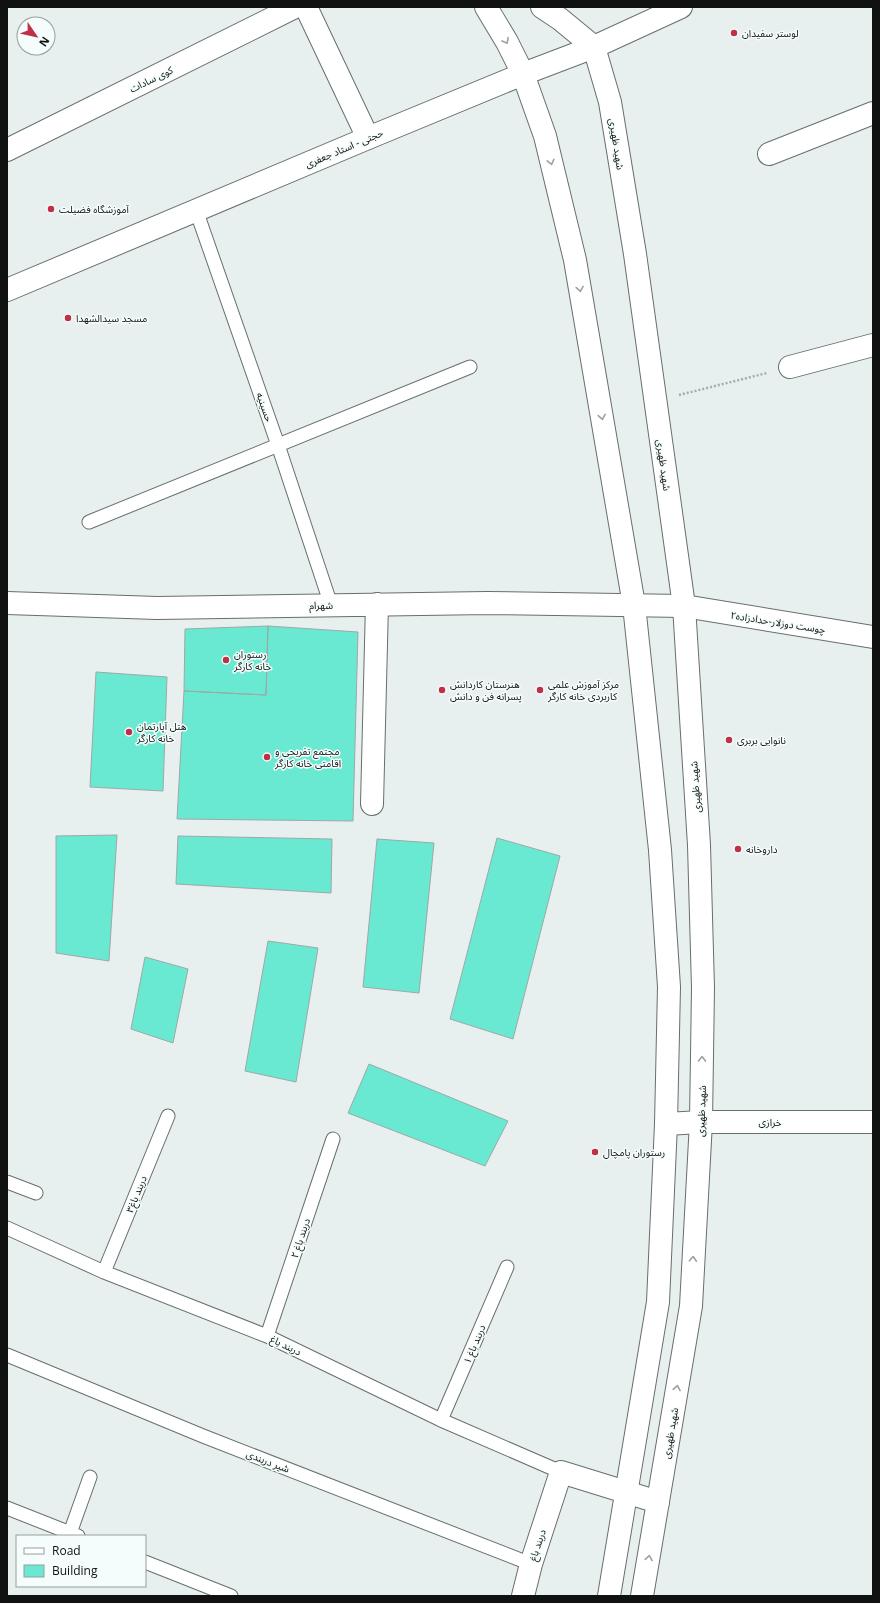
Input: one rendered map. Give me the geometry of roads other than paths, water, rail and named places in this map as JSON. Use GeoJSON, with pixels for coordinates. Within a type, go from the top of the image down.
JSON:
{"type":"FeatureCollection","features":[{"type":"Feature","properties":{"kind":"main road","name":"کوی سادات"},"geometry":{"type":"LineString","coordinates":[[7,150],[295,7]]}},
{"type":"Feature","properties":{"kind":"main road"},"geometry":{"type":"LineString","coordinates":[[306,7],[368,138]]}},
{"type":"Feature","properties":{"kind":"main road"},"geometry":{"type":"LineString","coordinates":[[486,7],[507,42],[523,74],[545,136],[576,260],[634,605],[660,850],[669,987],[666,1124],[658,1302],[608,1596]]}},
{"type":"Feature","properties":{"kind":"main road"},"geometry":{"type":"LineString","coordinates":[[542,7],[560,19],[594,47]]}},
{"type":"Feature","properties":{"kind":"main road","name":"حجتی - استاد جعفری"},"geometry":{"type":"LineString","coordinates":[[7,290],[368,138],[523,74],[594,47],[681,7]]}},
{"type":"Feature","properties":{"kind":"main road","name":"شهید ظهیری"},"geometry":{"type":"LineString","coordinates":[[594,47],[610,102],[635,254],[684,606],[699,853],[703,988],[701,1122],[691,1306],[642,1596]]}},
{"type":"Feature","properties":{"kind":"main road"},"geometry":{"type":"LineString","coordinates":[[769,154],[873,113]]}},
{"type":"Feature","properties":{"kind":"main road"},"geometry":{"type":"LineString","coordinates":[[790,367],[873,345]]}},
{"type":"Feature","properties":{"kind":"main road","name":"شهرام"},"geometry":{"type":"LineString","coordinates":[[7,603],[157,608],[487,603],[634,605]]}},
{"type":"Feature","properties":{"kind":"main road"},"geometry":{"type":"LineString","coordinates":[[372,804],[377,604]]}},
{"type":"Feature","properties":{"kind":"main road","name":"چوست دوزلار-حدادزاده۲"},"geometry":{"type":"LineString","coordinates":[[634,605],[684,606],[873,637]]}},
{"type":"Feature","properties":{"kind":"main road","name":"خرازی"},"geometry":{"type":"LineString","coordinates":[[666,1124],[701,1122],[873,1122]]}},
{"type":"Feature","properties":{"kind":"main road","name":"دربند باغ"},"geometry":{"type":"LineString","coordinates":[[523,1596],[531,1564],[560,1472],[658,1502]]}},
{"type":"Feature","properties":{"kind":"lane","name":"حسینیه"},"geometry":{"type":"LineString","coordinates":[[196,210],[278,445],[331,605]]}},
{"type":"Feature","properties":{"kind":"lane"},"geometry":{"type":"LineString","coordinates":[[89,522],[470,367]]}},
{"type":"Feature","properties":{"kind":"lane","name":"دربند باغ۳"},"geometry":{"type":"LineString","coordinates":[[104,1272],[168,1116]]}},
{"type":"Feature","properties":{"kind":"lane","name":"دربند باغ ۲"},"geometry":{"type":"LineString","coordinates":[[267,1336],[333,1140]]}},
{"type":"Feature","properties":{"kind":"lane"},"geometry":{"type":"LineString","coordinates":[[7,1182],[36,1193]]}},
{"type":"Feature","properties":{"kind":"lane","name":"دربند باغ"},"geometry":{"type":"LineString","coordinates":[[7,1228],[104,1272],[267,1336],[441,1420],[560,1472]]}},
{"type":"Feature","properties":{"kind":"lane","name":"دربند باغ ۱"},"geometry":{"type":"LineString","coordinates":[[441,1420],[507,1267]]}},
{"type":"Feature","properties":{"kind":"lane","name":"شیر دربندی"},"geometry":{"type":"LineString","coordinates":[[7,1355],[203,1436],[531,1564]]}},
{"type":"Feature","properties":{"kind":"lane"},"geometry":{"type":"LineString","coordinates":[[7,1508],[74,1534],[90,1476]]}},
{"type":"Feature","properties":{"kind":"lane"},"geometry":{"type":"LineString","coordinates":[[146,1562],[231,1596]]}},
{"type":"Feature","properties":{"kind":"place","name":"لوستر سفیدان"},"geometry":{"type":"Point","coordinates":[734,33]}},
{"type":"Feature","properties":{"kind":"place","name":"آموزشگاه فضیلت"},"geometry":{"type":"Point","coordinates":[51,209]}},
{"type":"Feature","properties":{"kind":"place","name":"مسجد سیدالشهدا"},"geometry":{"type":"Point","coordinates":[68,318]}},
{"type":"Feature","properties":{"kind":"place","name":"رستوران خانه کارگر"},"geometry":{"type":"Point","coordinates":[226,660]}},
{"type":"Feature","properties":{"kind":"place","name":"هنرستان کاردانش پسرانه فن و دانش"},"geometry":{"type":"Point","coordinates":[442,690]}},
{"type":"Feature","properties":{"kind":"place","name":"مرکز آموزش علمی کاربردی خانه کارگر"},"geometry":{"type":"Point","coordinates":[540,690]}},
{"type":"Feature","properties":{"kind":"place","name":"هتل آپارتمان خانه کارگر"},"geometry":{"type":"Point","coordinates":[129,732]}},
{"type":"Feature","properties":{"kind":"place","name":"نانوایی بربری"},"geometry":{"type":"Point","coordinates":[729,740]}},
{"type":"Feature","properties":{"kind":"place","name":"مجتمع تفریحی و اقامتی خانه کارگر"},"geometry":{"type":"Point","coordinates":[267,757]}},
{"type":"Feature","properties":{"kind":"place","name":"داروخانه"},"geometry":{"type":"Point","coordinates":[738,849]}},
{"type":"Feature","properties":{"kind":"place","name":"رستوران پامچال"},"geometry":{"type":"Point","coordinates":[595,1152]}}]}
